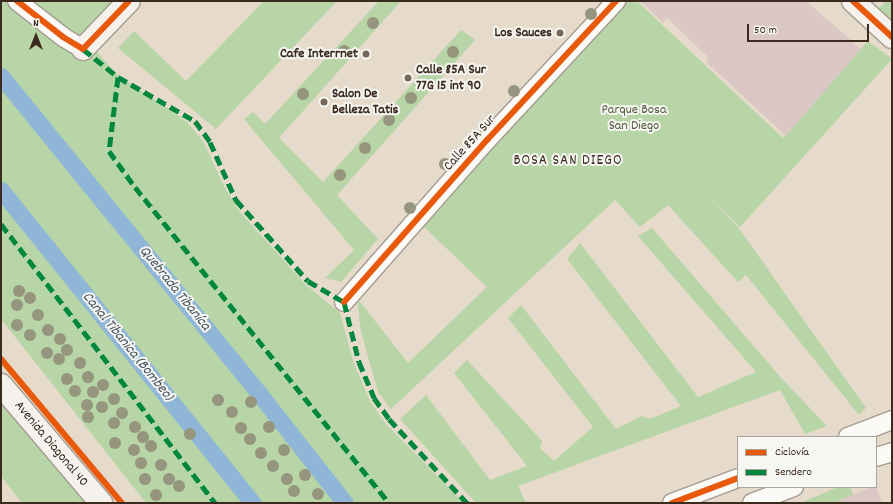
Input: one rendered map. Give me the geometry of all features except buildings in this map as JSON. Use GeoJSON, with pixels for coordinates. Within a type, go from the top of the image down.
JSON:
{"type":"FeatureCollection","features":[{"type":"Feature","properties":{"kind":"main road"},"geometry":{"type":"LineString","coordinates":[[83,49],[129,1]]}},
{"type":"Feature","properties":{"kind":"main road"},"geometry":{"type":"LineString","coordinates":[[853,1],[892,37]]}},
{"type":"Feature","properties":{"kind":"main road","name":"Avenida Diagonal 40"},"geometry":{"type":"LineString","coordinates":[[1,385],[101,503]]}},
{"type":"Feature","properties":{"kind":"street"},"geometry":{"type":"LineString","coordinates":[[17,1],[63,37],[83,49]]}},
{"type":"Feature","properties":{"kind":"street","name":"Calle 85A Sur"},"geometry":{"type":"LineString","coordinates":[[344,302],[487,140],[616,1]]}},
{"type":"Feature","properties":{"kind":"street"},"geometry":{"type":"LineString","coordinates":[[851,436],[892,420]]}},
{"type":"Feature","properties":{"kind":"street"},"geometry":{"type":"LineString","coordinates":[[877,457],[892,452]]}},
{"type":"Feature","properties":{"kind":"street"},"geometry":{"type":"LineString","coordinates":[[672,503],[737,478]]}},
{"type":"Feature","properties":{"kind":"street"},"geometry":{"type":"LineString","coordinates":[[752,503],[791,488]]}},
{"type":"Feature","properties":{"kind":"green space"},"geometry":{"type":"Polygon","coordinates":[[[1,1],[114,1],[81,35],[120,77],[171,110],[188,123],[203,141],[225,188],[240,212],[305,284],[340,313],[354,364],[370,401],[385,423],[464,503],[146,503],[1,319],[1,1]]]}},
{"type":"Feature","properties":{"kind":"green space"},"geometry":{"type":"Polygon","coordinates":[[[264,1],[337,1],[216,129],[118,48],[134,31],[186,81],[264,1]]]}},
{"type":"Feature","properties":{"kind":"green space"},"geometry":{"type":"Polygon","coordinates":[[[379,1],[401,1],[279,138],[323,182],[461,30],[475,40],[337,195],[378,239],[341,282],[325,278],[354,250],[244,119],[253,112],[265,124],[379,1]]]}},
{"type":"Feature","properties":{"kind":"green space","name":"Parque Bosa San Diego"},"geometry":{"type":"Polygon","coordinates":[[[625,1],[639,3],[783,138],[868,41],[892,59],[740,227],[704,193],[738,227],[866,408],[859,415],[746,275],[738,282],[668,205],[640,227],[615,200],[391,409],[378,392],[361,332],[357,298],[408,363],[487,287],[422,225],[625,1]]]}},
{"type":"Feature","properties":{"kind":"green space"},"geometry":{"type":"Polygon","coordinates":[[[886,1],[892,1],[892,21],[878,9],[886,1]]]}},
{"type":"Feature","properties":{"kind":"green space"},"geometry":{"type":"Polygon","coordinates":[[[652,228],[783,380],[827,426],[805,434],[780,390],[518,486],[526,503],[476,503],[400,419],[426,395],[490,480],[527,466],[454,373],[467,360],[542,441],[540,448],[554,461],[593,427],[508,318],[521,305],[616,429],[642,416],[650,419],[681,406],[567,259],[580,243],[698,397],[756,372],[638,236],[652,228]]]}},
{"type":"Feature","properties":{"kind":"green space"},"geometry":{"type":"Polygon","coordinates":[[[1,401],[86,503],[22,503],[1,476],[1,401]]]}},
{"type":"Feature","properties":{"kind":"green space"},"geometry":{"type":"Polygon","coordinates":[[[836,488],[850,488],[857,503],[807,503],[805,501],[836,488]]]}},
{"type":"Feature","properties":{"kind":"waterway","name":"Quebrada Tibaníca"},"geometry":{"type":"LineString","coordinates":[[1,76],[261,396],[345,503]]}},
{"type":"Feature","properties":{"kind":"waterway","name":"Canal Tibanica (Bombeo)"},"geometry":{"type":"LineString","coordinates":[[1,190],[253,503]]}},
{"type":"Feature","properties":{"kind":"marked path"},"geometry":{"type":"LineString","coordinates":[[83,49],[118,77],[195,121],[210,142],[236,200],[308,281],[344,302],[359,362],[374,398],[389,419],[467,503]]}},
{"type":"Feature","properties":{"kind":"marked path"},"geometry":{"type":"LineString","coordinates":[[118,77],[109,151],[135,187],[389,503]]}},
{"type":"Feature","properties":{"kind":"marked path"},"geometry":{"type":"LineString","coordinates":[[1,224],[215,503]]}},
{"type":"Feature","properties":{"kind":"cycle path"},"geometry":{"type":"LineString","coordinates":[[17,1],[63,37],[83,49],[129,1]]}},
{"type":"Feature","properties":{"kind":"cycle path"},"geometry":{"type":"LineString","coordinates":[[344,302],[487,140],[616,1]]}},
{"type":"Feature","properties":{"kind":"cycle path"},"geometry":{"type":"LineString","coordinates":[[853,1],[892,37]]}},
{"type":"Feature","properties":{"kind":"cycle path"},"geometry":{"type":"LineString","coordinates":[[1,359],[122,503]]}},
{"type":"Feature","properties":{"kind":"cycle path"},"geometry":{"type":"LineString","coordinates":[[672,503],[737,478]]}},
{"type":"Feature","properties":{"kind":"place","name":"Los Sauces"},"geometry":{"type":"Point","coordinates":[560,33]}},
{"type":"Feature","properties":{"kind":"place","name":"Cafe Interrnet"},"geometry":{"type":"Point","coordinates":[366,54]}},
{"type":"Feature","properties":{"kind":"place","name":"Calle 85A Sur 77G 15 int 90"},"geometry":{"type":"Point","coordinates":[408,78]}},
{"type":"Feature","properties":{"kind":"place","name":"Salon De Belleza Tatis"},"geometry":{"type":"Point","coordinates":[324,102]}},
{"type":"Feature","properties":{"kind":"district","name":"BOSA SAN DIEGO"},"geometry":{"type":"Point","coordinates":[568,162]}}]}
